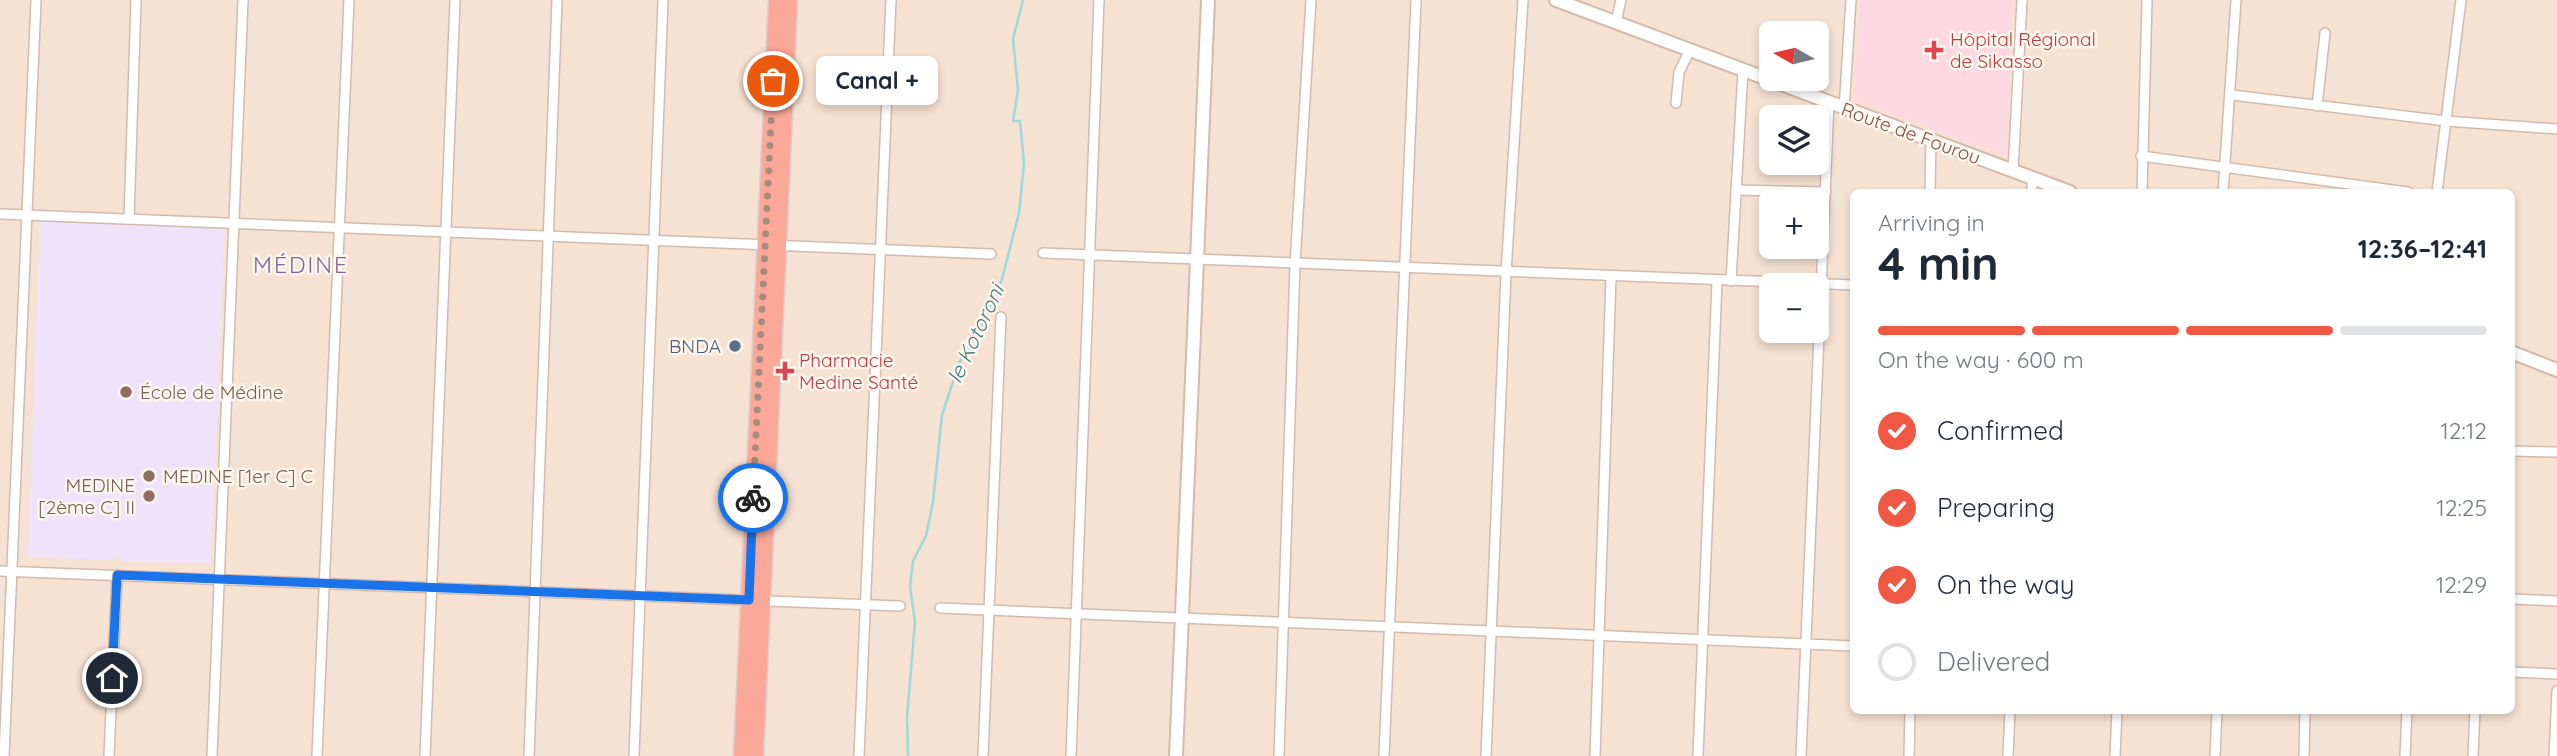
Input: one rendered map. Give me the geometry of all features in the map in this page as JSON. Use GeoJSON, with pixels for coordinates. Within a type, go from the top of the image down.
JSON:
{"type":"FeatureCollection","features":[{"type":"Feature","properties":{"kind":"highway"},"geometry":{"type":"LineString","coordinates":[[742,756],[755,600],[771,243],[777,0]]}},
{"type":"Feature","properties":{"kind":"highway"},"geometry":{"type":"LineString","coordinates":[[771,243],[789,0]]}},
{"type":"Feature","properties":{"kind":"highway"},"geometry":{"type":"LineString","coordinates":[[755,600],[755,756]]}},
{"type":"Feature","properties":{"kind":"street"},"geometry":{"type":"LineString","coordinates":[[4,756],[36,0]]}},
{"type":"Feature","properties":{"kind":"street"},"geometry":{"type":"LineString","coordinates":[[129,219],[136,0]]}},
{"type":"Feature","properties":{"kind":"street"},"geometry":{"type":"LineString","coordinates":[[212,756],[217,579],[243,0]]}},
{"type":"Feature","properties":{"kind":"street"},"geometry":{"type":"LineString","coordinates":[[317,756],[349,0]]}},
{"type":"Feature","properties":{"kind":"street"},"geometry":{"type":"LineString","coordinates":[[425,756],[455,0]]}},
{"type":"Feature","properties":{"kind":"street"},"geometry":{"type":"LineString","coordinates":[[529,756],[556,0]]}},
{"type":"Feature","properties":{"kind":"street"},"geometry":{"type":"LineString","coordinates":[[634,756],[651,238],[663,0]]}},
{"type":"Feature","properties":{"kind":"street"},"geometry":{"type":"LineString","coordinates":[[859,756],[891,0]]}},
{"type":"Feature","properties":{"kind":"street"},"geometry":{"type":"LineString","coordinates":[[1071,756],[1091,255],[1098,0]]}},
{"type":"Feature","properties":{"kind":"street"},"geometry":{"type":"LineString","coordinates":[[1177,756],[1208,0]]}},
{"type":"Feature","properties":{"kind":"street"},"geometry":{"type":"LineString","coordinates":[[1279,756],[1286,622],[1295,264],[1311,0]]}},
{"type":"Feature","properties":{"kind":"street"},"geometry":{"type":"LineString","coordinates":[[1384,756],[1402,267],[1416,0]]}},
{"type":"Feature","properties":{"kind":"street"},"geometry":{"type":"LineString","coordinates":[[1486,756],[1506,273],[1523,0]]}},
{"type":"Feature","properties":{"kind":"street","name":"Route de Fourou"},"geometry":{"type":"LineString","coordinates":[[1556,0],[2061,189]]}},
{"type":"Feature","properties":{"kind":"street"},"geometry":{"type":"LineString","coordinates":[[1616,22],[1621,0]]}},
{"type":"Feature","properties":{"kind":"street"},"geometry":{"type":"LineString","coordinates":[[1844,109],[1851,0]]}},
{"type":"Feature","properties":{"kind":"street"},"geometry":{"type":"LineString","coordinates":[[2013,171],[2022,0]]}},
{"type":"Feature","properties":{"kind":"street"},"geometry":{"type":"LineString","coordinates":[[2142,189],[2147,0]]}},
{"type":"Feature","properties":{"kind":"street"},"geometry":{"type":"LineString","coordinates":[[2223,189],[2232,95],[2236,0]]}},
{"type":"Feature","properties":{"kind":"street"},"geometry":{"type":"LineString","coordinates":[[2437,189],[2461,0]]}},
{"type":"Feature","properties":{"kind":"street"},"geometry":{"type":"LineString","coordinates":[[2317,106],[2325,33]]}},
{"type":"Feature","properties":{"kind":"street"},"geometry":{"type":"LineString","coordinates":[[1676,103],[1679,72],[1690,50]]}},
{"type":"Feature","properties":{"kind":"street"},"geometry":{"type":"LineString","coordinates":[[1731,281],[1743,70]]}},
{"type":"Feature","properties":{"kind":"street"},"geometry":{"type":"LineString","coordinates":[[2232,95],[2446,121],[2557,129]]}},
{"type":"Feature","properties":{"kind":"street"},"geometry":{"type":"LineString","coordinates":[[1826,189],[1829,102]]}},
{"type":"Feature","properties":{"kind":"street"},"geometry":{"type":"LineString","coordinates":[[1930,189],[1931,140]]}},
{"type":"Feature","properties":{"kind":"street"},"geometry":{"type":"LineString","coordinates":[[2141,156],[2386,189]]}},
{"type":"Feature","properties":{"kind":"street"},"geometry":{"type":"LineString","coordinates":[[2032,179],[2032,189]]}},
{"type":"Feature","properties":{"kind":"street"},"geometry":{"type":"LineString","coordinates":[[1736,190],[1759,191]]}},
{"type":"Feature","properties":{"kind":"street"},"geometry":{"type":"LineString","coordinates":[[0,214],[547,237],[651,238],[990,254]]}},
{"type":"Feature","properties":{"kind":"street"},"geometry":{"type":"LineString","coordinates":[[1043,253],[1759,282]]}},
{"type":"Feature","properties":{"kind":"street"},"geometry":{"type":"LineString","coordinates":[[1594,756],[1601,635],[1611,277]]}},
{"type":"Feature","properties":{"kind":"street"},"geometry":{"type":"LineString","coordinates":[[1698,756],[1717,281]]}},
{"type":"Feature","properties":{"kind":"street"},"geometry":{"type":"LineString","coordinates":[[1829,283],[1850,285]]}},
{"type":"Feature","properties":{"kind":"street"},"geometry":{"type":"LineString","coordinates":[[983,756],[1001,317]]}},
{"type":"Feature","properties":{"kind":"street"},"geometry":{"type":"LineString","coordinates":[[1801,756],[1819,343]]}},
{"type":"Feature","properties":{"kind":"street"},"geometry":{"type":"LineString","coordinates":[[2515,354],[2557,370]]}},
{"type":"Feature","properties":{"kind":"street"},"geometry":{"type":"LineString","coordinates":[[2515,450],[2557,452]]}},
{"type":"Feature","properties":{"kind":"street"},"geometry":{"type":"LineString","coordinates":[[0,570],[900,606]]}},
{"type":"Feature","properties":{"kind":"street"},"geometry":{"type":"LineString","coordinates":[[109,756],[117,575]]}},
{"type":"Feature","properties":{"kind":"street"},"geometry":{"type":"LineString","coordinates":[[2515,599],[2557,601]]}},
{"type":"Feature","properties":{"kind":"street"},"geometry":{"type":"LineString","coordinates":[[940,608],[1850,646]]}},
{"type":"Feature","properties":{"kind":"street"},"geometry":{"type":"LineString","coordinates":[[2515,672],[2557,674]]}},
{"type":"Feature","properties":{"kind":"street"},"geometry":{"type":"LineString","coordinates":[[2554,756],[2557,691]]}},
{"type":"Feature","properties":{"kind":"street"},"geometry":{"type":"LineString","coordinates":[[1909,756],[1910,714]]}},
{"type":"Feature","properties":{"kind":"street"},"geometry":{"type":"LineString","coordinates":[[2008,756],[2010,714]]}},
{"type":"Feature","properties":{"kind":"street"},"geometry":{"type":"LineString","coordinates":[[2115,756],[2117,714]]}},
{"type":"Feature","properties":{"kind":"street"},"geometry":{"type":"LineString","coordinates":[[2215,756],[2217,714]]}},
{"type":"Feature","properties":{"kind":"street"},"geometry":{"type":"LineString","coordinates":[[2304,756],[2305,714]]}},
{"type":"Feature","properties":{"kind":"street"},"geometry":{"type":"LineString","coordinates":[[2405,756],[2407,714]]}},
{"type":"Feature","properties":{"kind":"street"},"geometry":{"type":"LineString","coordinates":[[2473,756],[2474,714]]}},
{"type":"Feature","properties":{"kind":"shaded area"},"geometry":{"type":"Polygon","coordinates":[[[0,0],[2557,0],[2557,756],[0,756],[0,0]]]}},
{"type":"Feature","properties":{"kind":"shaded area","name":"Hôpital Régional de Sikasso"},"geometry":{"type":"Polygon","coordinates":[[[1860,0],[2013,0],[2007,153],[2001,154],[1854,100],[1860,0]]]}},
{"type":"Feature","properties":{"kind":"shaded area","name":"École de Médine"},"geometry":{"type":"Polygon","coordinates":[[[40,221],[225,229],[211,563],[124,562],[120,556],[110,560],[28,557],[40,221]]]}},
{"type":"Feature","properties":{"kind":"waterway","name":"le Kotoroni"},"geometry":{"type":"LineString","coordinates":[[908,756],[907,717],[915,622],[910,587],[913,561],[926,536],[933,502],[942,415],[959,363],[983,322],[1002,279],[1019,213],[1024,163],[1020,121],[1013,121],[1018,90],[1013,39],[1023,0]]}},
{"type":"Feature","properties":{"kind":"way so far"},"geometry":{"type":"LineString","coordinates":[[753,498],[773,81]]}},
{"type":"Feature","properties":{"kind":"place","name":"Hôpital Régional de Sikasso"},"geometry":{"type":"Point","coordinates":[1934,50]}},
{"type":"Feature","properties":{"kind":"place","name":"Canal +"},"geometry":{"type":"Point","coordinates":[773,81]}},
{"type":"Feature","properties":{"kind":"place","name":"BNDA"},"geometry":{"type":"Point","coordinates":[735,346]}},
{"type":"Feature","properties":{"kind":"place","name":"Pharmacie Medine Santé"},"geometry":{"type":"Point","coordinates":[785,371]}},
{"type":"Feature","properties":{"kind":"place","name":"École de Médine"},"geometry":{"type":"Point","coordinates":[126,392]}},
{"type":"Feature","properties":{"kind":"place","name":"MEDINE [1er C] C"},"geometry":{"type":"Point","coordinates":[149,476]}},
{"type":"Feature","properties":{"kind":"place","name":"MEDINE [2ème C] II"},"geometry":{"type":"Point","coordinates":[149,496]}},
{"type":"Feature","properties":{"kind":"district","name":"MÉDINE"},"geometry":{"type":"Point","coordinates":[301,265]}},
{"type":"Feature","properties":{"kind":"route"},"geometry":{"type":"LineString","coordinates":[[112,678],[117,575],[749,600],[753,498]]}}]}
